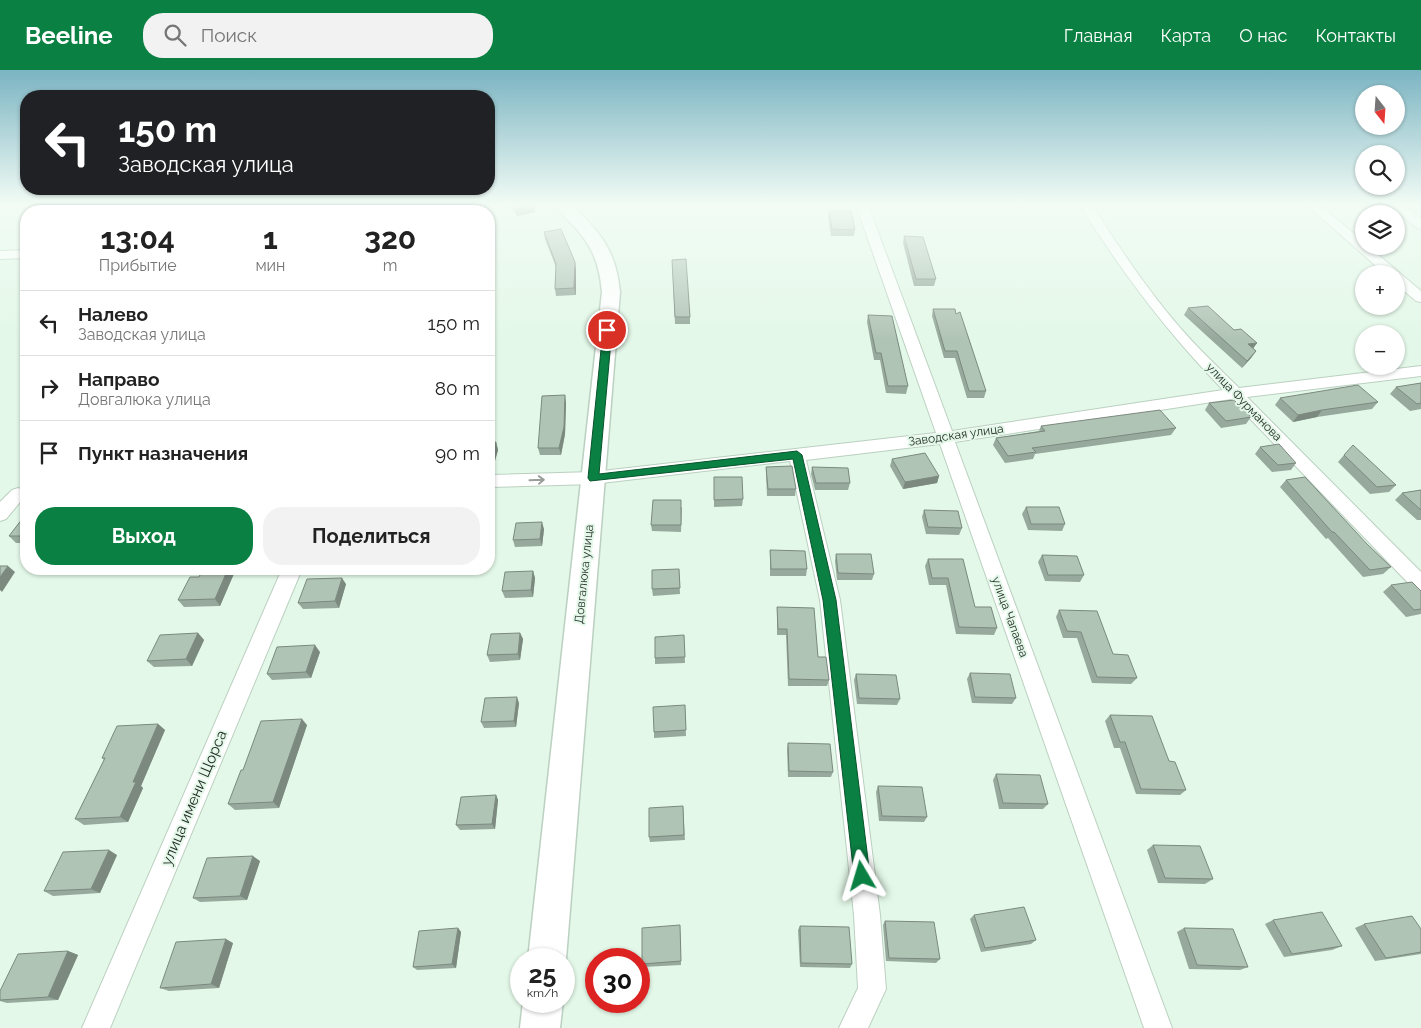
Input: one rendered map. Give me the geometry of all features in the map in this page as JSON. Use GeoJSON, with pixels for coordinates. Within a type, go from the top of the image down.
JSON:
{"type":"FeatureCollection","features":[{"type":"Feature","properties":{"kind":"street","name":"Довгалюка улица"},"geometry":{"type":"LineString","coordinates":[[548,948],[611,292],[607,262],[601,250]]}},
{"type":"Feature","properties":{"kind":"street","name":"улица Чапаева"},"geometry":{"type":"LineString","coordinates":[[878,250],[1158,1028]]}},
{"type":"Feature","properties":{"kind":"street","name":"улица Фурманова"},"geometry":{"type":"LineString","coordinates":[[1113,250],[1154,306],[1187,344],[1421,584]]}},
{"type":"Feature","properties":{"kind":"street"},"geometry":{"type":"LineString","coordinates":[[1365,250],[1383,265]]}},
{"type":"Feature","properties":{"kind":"street"},"geometry":{"type":"LineString","coordinates":[[0,255],[20,252]]}},
{"type":"Feature","properties":{"kind":"street"},"geometry":{"type":"LineString","coordinates":[[1405,285],[1421,298]]}},
{"type":"Feature","properties":{"kind":"street","name":"Заводская улица"},"geometry":{"type":"LineString","coordinates":[[495,481],[593,478],[945,438],[1236,393],[1421,371]]}},
{"type":"Feature","properties":{"kind":"street"},"geometry":{"type":"LineString","coordinates":[[797,455],[830,600],[867,915],[872,989],[853,1028]]}},
{"type":"Feature","properties":{"kind":"street"},"geometry":{"type":"LineString","coordinates":[[0,494],[20,494]]}},
{"type":"Feature","properties":{"kind":"street"},"geometry":{"type":"LineString","coordinates":[[0,514],[20,496]]}},
{"type":"Feature","properties":{"kind":"street","name":"улица имени Щорса"},"geometry":{"type":"LineString","coordinates":[[96,1028],[289,575]]}},
{"type":"Feature","properties":{"kind":"street"},"geometry":{"type":"LineString","coordinates":[[540,1028],[542,1013]]}},
{"type":"Feature","properties":{"kind":"building"},"geometry":{"type":"Polygon","coordinates":[[[551,250],[570,250],[575,262],[574,288],[555,289],[556,264],[551,250]]]}},
{"type":"Feature","properties":{"kind":"building"},"geometry":{"type":"Polygon","coordinates":[[[908,250],[927,250],[936,279],[916,279],[908,250]]]}},
{"type":"Feature","properties":{"kind":"building"},"geometry":{"type":"Polygon","coordinates":[[[686,259],[690,317],[675,317],[672,260],[686,259]]]}},
{"type":"Feature","properties":{"kind":"building"},"geometry":{"type":"Polygon","coordinates":[[[1208,306],[1234,330],[1241,329],[1257,343],[1248,344],[1256,351],[1247,361],[1188,308],[1208,306]]]}},
{"type":"Feature","properties":{"kind":"building"},"geometry":{"type":"Polygon","coordinates":[[[933,309],[955,309],[956,314],[960,312],[986,391],[969,391],[957,351],[945,351],[933,309]]]}},
{"type":"Feature","properties":{"kind":"building"},"geometry":{"type":"Polygon","coordinates":[[[868,315],[892,316],[908,386],[888,386],[881,353],[876,353],[868,315]]]}},
{"type":"Feature","properties":{"kind":"building"},"geometry":{"type":"Polygon","coordinates":[[[1421,383],[1421,403],[1417,404],[1396,387],[1421,383]]]}},
{"type":"Feature","properties":{"kind":"building"},"geometry":{"type":"Polygon","coordinates":[[[1358,385],[1378,402],[1298,415],[1280,398],[1358,385]]]}},
{"type":"Feature","properties":{"kind":"building"},"geometry":{"type":"Polygon","coordinates":[[[565,395],[564,427],[559,448],[538,448],[542,396],[565,395]]]}},
{"type":"Feature","properties":{"kind":"building"},"geometry":{"type":"Polygon","coordinates":[[[1234,400],[1251,417],[1226,421],[1209,403],[1234,400]]]}},
{"type":"Feature","properties":{"kind":"building"},"geometry":{"type":"Polygon","coordinates":[[[1160,410],[1176,428],[1032,448],[1036,452],[1008,456],[996,438],[1045,431],[1041,426],[1160,410]]]}},
{"type":"Feature","properties":{"kind":"building"},"geometry":{"type":"Polygon","coordinates":[[[1279,444],[1296,463],[1278,465],[1260,447],[1279,444]]]}},
{"type":"Feature","properties":{"kind":"building"},"geometry":{"type":"Polygon","coordinates":[[[1353,445],[1396,485],[1377,487],[1344,455],[1353,445]]]}},
{"type":"Feature","properties":{"kind":"building"},"geometry":{"type":"Polygon","coordinates":[[[925,453],[939,476],[905,482],[892,459],[925,453]]]}},
{"type":"Feature","properties":{"kind":"building"},"geometry":{"type":"Polygon","coordinates":[[[792,466],[796,489],[768,489],[766,467],[792,466]]]}},
{"type":"Feature","properties":{"kind":"building"},"geometry":{"type":"Polygon","coordinates":[[[812,467],[848,468],[850,483],[816,483],[812,467]]]}},
{"type":"Feature","properties":{"kind":"building"},"geometry":{"type":"Polygon","coordinates":[[[714,477],[742,477],[743,499],[714,500],[714,477]]]}},
{"type":"Feature","properties":{"kind":"building"},"geometry":{"type":"Polygon","coordinates":[[[1305,477],[1391,567],[1370,570],[1332,532],[1286,480],[1305,477]]]}},
{"type":"Feature","properties":{"kind":"building"},"geometry":{"type":"Polygon","coordinates":[[[1421,490],[1421,510],[1402,493],[1421,490]]]}},
{"type":"Feature","properties":{"kind":"building"},"geometry":{"type":"Polygon","coordinates":[[[653,500],[681,500],[681,525],[651,525],[653,500]]]}},
{"type":"Feature","properties":{"kind":"building"},"geometry":{"type":"Polygon","coordinates":[[[1026,507],[1059,507],[1065,524],[1031,524],[1026,507]]]}},
{"type":"Feature","properties":{"kind":"building"},"geometry":{"type":"Polygon","coordinates":[[[924,510],[958,511],[962,528],[928,527],[924,510]]]}},
{"type":"Feature","properties":{"kind":"building"},"geometry":{"type":"Polygon","coordinates":[[[20,522],[20,536],[9,536],[20,522]]]}},
{"type":"Feature","properties":{"kind":"building"},"geometry":{"type":"Polygon","coordinates":[[[542,522],[540,539],[513,540],[516,523],[542,522]]]}},
{"type":"Feature","properties":{"kind":"building"},"geometry":{"type":"Polygon","coordinates":[[[770,550],[805,551],[807,569],[771,569],[770,550]]]}},
{"type":"Feature","properties":{"kind":"building"},"geometry":{"type":"Polygon","coordinates":[[[836,554],[871,554],[874,574],[838,573],[836,554]]]}},
{"type":"Feature","properties":{"kind":"building"},"geometry":{"type":"Polygon","coordinates":[[[1042,555],[1077,556],[1084,575],[1048,575],[1042,555]]]}},
{"type":"Feature","properties":{"kind":"building"},"geometry":{"type":"Polygon","coordinates":[[[928,559],[963,559],[975,607],[991,607],[997,628],[959,627],[948,578],[932,578],[928,559]]]}},
{"type":"Feature","properties":{"kind":"building"},"geometry":{"type":"Polygon","coordinates":[[[0,566],[8,566],[0,577],[0,566]]]}},
{"type":"Feature","properties":{"kind":"building"},"geometry":{"type":"Polygon","coordinates":[[[679,569],[680,588],[652,589],[652,570],[679,569]]]}},
{"type":"Feature","properties":{"kind":"building"},"geometry":{"type":"Polygon","coordinates":[[[533,571],[531,590],[502,591],[505,572],[533,571]]]}},
{"type":"Feature","properties":{"kind":"building"},"geometry":{"type":"Polygon","coordinates":[[[200,575],[225,575],[215,599],[178,600],[190,577],[199,577],[200,575]]]}},
{"type":"Feature","properties":{"kind":"building"},"geometry":{"type":"Polygon","coordinates":[[[342,578],[335,601],[298,603],[307,579],[342,578]]]}},
{"type":"Feature","properties":{"kind":"building"},"geometry":{"type":"Polygon","coordinates":[[[1412,582],[1421,591],[1421,609],[1414,610],[1391,585],[1412,582]]]}},
{"type":"Feature","properties":{"kind":"building"},"geometry":{"type":"Polygon","coordinates":[[[777,607],[814,608],[818,657],[826,657],[829,680],[789,679],[787,629],[778,629],[777,607]]]}},
{"type":"Feature","properties":{"kind":"building"},"geometry":{"type":"Polygon","coordinates":[[[1059,610],[1097,611],[1113,654],[1128,655],[1137,678],[1097,677],[1081,632],[1067,631],[1059,610]]]}},
{"type":"Feature","properties":{"kind":"building"},"geometry":{"type":"Polygon","coordinates":[[[198,633],[186,659],[147,661],[160,635],[198,633]]]}},
{"type":"Feature","properties":{"kind":"building"},"geometry":{"type":"Polygon","coordinates":[[[520,633],[518,654],[487,655],[491,634],[520,633]]]}},
{"type":"Feature","properties":{"kind":"building"},"geometry":{"type":"Polygon","coordinates":[[[684,635],[685,657],[655,658],[655,637],[684,635]]]}},
{"type":"Feature","properties":{"kind":"building"},"geometry":{"type":"Polygon","coordinates":[[[315,645],[306,672],[267,674],[277,647],[315,645]]]}},
{"type":"Feature","properties":{"kind":"building"},"geometry":{"type":"Polygon","coordinates":[[[970,673],[1010,674],[1016,698],[975,697],[970,673]]]}},
{"type":"Feature","properties":{"kind":"building"},"geometry":{"type":"Polygon","coordinates":[[[856,674],[896,675],[900,699],[859,698],[856,674]]]}},
{"type":"Feature","properties":{"kind":"building"},"geometry":{"type":"Polygon","coordinates":[[[517,697],[514,721],[481,722],[485,698],[517,697]]]}},
{"type":"Feature","properties":{"kind":"building"},"geometry":{"type":"Polygon","coordinates":[[[685,705],[686,730],[654,732],[653,707],[685,705]]]}},
{"type":"Feature","properties":{"kind":"building"},"geometry":{"type":"Polygon","coordinates":[[[1110,715],[1152,716],[1169,761],[1175,762],[1186,790],[1141,789],[1125,742],[1120,742],[1110,715]]]}},
{"type":"Feature","properties":{"kind":"building"},"geometry":{"type":"Polygon","coordinates":[[[302,719],[273,802],[228,804],[261,721],[302,719]]]}},
{"type":"Feature","properties":{"kind":"building"},"geometry":{"type":"Polygon","coordinates":[[[158,724],[133,782],[136,782],[120,817],[75,819],[105,758],[102,758],[117,726],[158,724]]]}},
{"type":"Feature","properties":{"kind":"building"},"geometry":{"type":"Polygon","coordinates":[[[788,743],[830,744],[833,772],[789,771],[788,743]]]}},
{"type":"Feature","properties":{"kind":"building"},"geometry":{"type":"Polygon","coordinates":[[[996,774],[1040,775],[1048,804],[1003,803],[996,774]]]}},
{"type":"Feature","properties":{"kind":"building"},"geometry":{"type":"Polygon","coordinates":[[[878,786],[922,787],[927,817],[882,816],[878,786]]]}},
{"type":"Feature","properties":{"kind":"building"},"geometry":{"type":"Polygon","coordinates":[[[496,795],[492,824],[456,825],[461,797],[496,795]]]}},
{"type":"Feature","properties":{"kind":"building"},"geometry":{"type":"Polygon","coordinates":[[[683,806],[684,835],[649,837],[649,808],[683,806]]]}},
{"type":"Feature","properties":{"kind":"building"},"geometry":{"type":"Polygon","coordinates":[[[1153,845],[1200,846],[1213,879],[1165,878],[1153,845]]]}},
{"type":"Feature","properties":{"kind":"building"},"geometry":{"type":"Polygon","coordinates":[[[109,850],[91,889],[44,891],[63,852],[109,850]]]}},
{"type":"Feature","properties":{"kind":"building"},"geometry":{"type":"Polygon","coordinates":[[[253,856],[240,896],[193,898],[207,858],[253,856]]]}},
{"type":"Feature","properties":{"kind":"building"},"geometry":{"type":"Polygon","coordinates":[[[1024,907],[1036,940],[985,948],[974,915],[1024,907]]]}},
{"type":"Feature","properties":{"kind":"building"},"geometry":{"type":"Polygon","coordinates":[[[1322,912],[1342,946],[1292,954],[1273,920],[1322,912]]]}},
{"type":"Feature","properties":{"kind":"building"},"geometry":{"type":"Polygon","coordinates":[[[1412,916],[1421,929],[1421,952],[1386,958],[1364,924],[1412,916]]]}},
{"type":"Feature","properties":{"kind":"building"},"geometry":{"type":"Polygon","coordinates":[[[885,921],[934,922],[940,959],[889,958],[885,921]]]}},
{"type":"Feature","properties":{"kind":"building"},"geometry":{"type":"Polygon","coordinates":[[[680,925],[681,961],[650,963],[650,948],[642,948],[642,928],[680,925]]]}},
{"type":"Feature","properties":{"kind":"building"},"geometry":{"type":"Polygon","coordinates":[[[800,926],[849,927],[852,964],[801,963],[800,926]]]}},
{"type":"Feature","properties":{"kind":"building"},"geometry":{"type":"Polygon","coordinates":[[[458,928],[452,964],[413,967],[419,931],[458,928]]]}},
{"type":"Feature","properties":{"kind":"building"},"geometry":{"type":"Polygon","coordinates":[[[1184,928],[1233,929],[1248,967],[1197,965],[1184,928]]]}},
{"type":"Feature","properties":{"kind":"building"},"geometry":{"type":"Polygon","coordinates":[[[226,939],[211,984],[160,988],[176,942],[226,939]]]}},
{"type":"Feature","properties":{"kind":"building"},"geometry":{"type":"Polygon","coordinates":[[[68,951],[48,997],[0,1000],[0,991],[18,954],[68,951]]]}},
{"type":"Feature","properties":{"kind":"route"},"geometry":{"type":"LineString","coordinates":[[607,330],[593,478],[797,455],[830,600],[862,876]]}}]}
